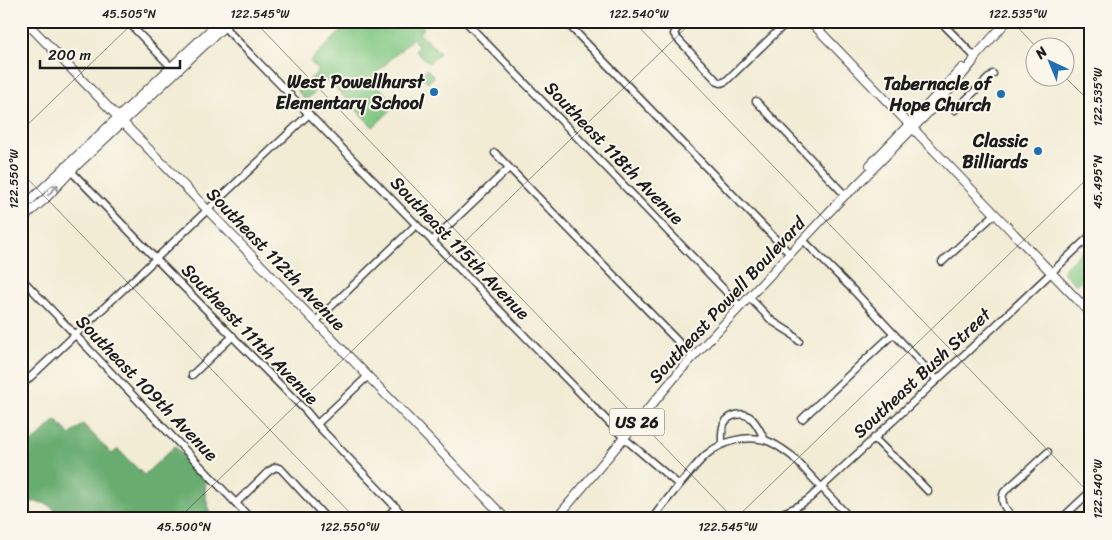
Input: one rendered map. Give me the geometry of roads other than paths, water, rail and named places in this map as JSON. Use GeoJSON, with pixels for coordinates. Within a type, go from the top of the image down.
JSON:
{"type":"FeatureCollection","features":[{"type":"Feature","properties":{"kind":"main road","name":"Southeast 112th Avenue"},"geometry":{"type":"LineString","coordinates":[[25,21],[506,519]]}},
{"type":"Feature","properties":{"kind":"main road"},"geometry":{"type":"LineString","coordinates":[[810,21],[1091,314]]}},
{"type":"Feature","properties":{"kind":"main road","name":"Southeast Powell Boulevard"},"geometry":{"type":"LineString","coordinates":[[556,519],[692,357],[845,195],[852,190],[1007,21]]}},
{"type":"Feature","properties":{"kind":"main road"},"geometry":{"type":"LineString","coordinates":[[21,209],[225,23]]}},
{"type":"Feature","properties":{"kind":"main road"},"geometry":{"type":"LineString","coordinates":[[21,220],[45,198],[171,68],[225,23]]}},
{"type":"Feature","properties":{"kind":"main road","name":"Southeast Powell Boulevard"},"geometry":{"type":"LineString","coordinates":[[911,126],[942,98],[975,57]]}},
{"type":"Feature","properties":{"kind":"main road"},"geometry":{"type":"LineString","coordinates":[[21,216],[32,204],[31,200]]}},
{"type":"Feature","properties":{"kind":"street"},"geometry":{"type":"LineString","coordinates":[[126,21],[171,68]]}},
{"type":"Feature","properties":{"kind":"street","name":"Southeast 118th Avenue"},"geometry":{"type":"LineString","coordinates":[[465,21],[740,306]]}},
{"type":"Feature","properties":{"kind":"street"},"geometry":{"type":"LineString","coordinates":[[565,21],[790,254]]}},
{"type":"Feature","properties":{"kind":"street"},"geometry":{"type":"LineString","coordinates":[[685,21],[674,34],[718,82],[722,83],[788,21]]}},
{"type":"Feature","properties":{"kind":"street"},"geometry":{"type":"LineString","coordinates":[[940,21],[975,57]]}},
{"type":"Feature","properties":{"kind":"street","name":"Southeast 115th Avenue"},"geometry":{"type":"LineString","coordinates":[[225,23],[309,114],[624,438],[679,485]]}},
{"type":"Feature","properties":{"kind":"street"},"geometry":{"type":"LineString","coordinates":[[942,98],[955,110],[993,74]]}},
{"type":"Feature","properties":{"kind":"street"},"geometry":{"type":"LineString","coordinates":[[756,101],[845,195]]}},
{"type":"Feature","properties":{"kind":"street"},"geometry":{"type":"LineString","coordinates":[[21,386],[309,114]]}},
{"type":"Feature","properties":{"kind":"street"},"geometry":{"type":"LineString","coordinates":[[495,152],[692,357]]}},
{"type":"Feature","properties":{"kind":"street"},"geometry":{"type":"LineString","coordinates":[[432,241],[509,168]]}},
{"type":"Feature","properties":{"kind":"street","name":"Southeast 111th Avenue"},"geometry":{"type":"LineString","coordinates":[[71,171],[306,411],[407,519]]}},
{"type":"Feature","properties":{"kind":"street"},"geometry":{"type":"LineString","coordinates":[[21,190],[31,200]]}},
{"type":"Feature","properties":{"kind":"street"},"geometry":{"type":"LineString","coordinates":[[942,262],[995,214]]}},
{"type":"Feature","properties":{"kind":"street"},"geometry":{"type":"LineString","coordinates":[[315,322],[416,225]]}},
{"type":"Feature","properties":{"kind":"street","name":"Southeast Bush Street"},"geometry":{"type":"LineString","coordinates":[[764,519],[784,516],[821,488],[1091,235]]}},
{"type":"Feature","properties":{"kind":"street"},"geometry":{"type":"LineString","coordinates":[[803,240],[937,380]]}},
{"type":"Feature","properties":{"kind":"street","name":"Southeast 109th Avenue"},"geometry":{"type":"LineString","coordinates":[[21,278],[251,519]]}},
{"type":"Feature","properties":{"kind":"street"},"geometry":{"type":"LineString","coordinates":[[749,297],[772,321],[791,333],[799,341]]}},
{"type":"Feature","properties":{"kind":"street"},"geometry":{"type":"LineString","coordinates":[[802,419],[893,334]]}},
{"type":"Feature","properties":{"kind":"street"},"geometry":{"type":"LineString","coordinates":[[192,375],[233,336]]}},
{"type":"Feature","properties":{"kind":"street"},"geometry":{"type":"LineString","coordinates":[[317,424],[368,376]]}},
{"type":"Feature","properties":{"kind":"street"},"geometry":{"type":"LineString","coordinates":[[722,444],[723,426],[729,418],[744,414],[757,424],[765,440]]}},
{"type":"Feature","properties":{"kind":"street"},"geometry":{"type":"LineString","coordinates":[[652,519],[704,457],[722,444],[745,438],[765,440],[783,449],[792,456],[851,519]]}},
{"type":"Feature","properties":{"kind":"street"},"geometry":{"type":"LineString","coordinates":[[874,438],[928,491]]}},
{"type":"Feature","properties":{"kind":"street"},"geometry":{"type":"LineString","coordinates":[[1014,519],[1002,503],[1004,492],[1048,452]]}},
{"type":"Feature","properties":{"kind":"street"},"geometry":{"type":"LineString","coordinates":[[236,503],[269,471],[276,467],[281,469],[327,519]]}},
{"type":"Feature","properties":{"kind":"street"},"geometry":{"type":"LineString","coordinates":[[1061,519],[1091,491]]}},
{"type":"Feature","properties":{"kind":"street"},"geometry":{"type":"LineString","coordinates":[[384,519],[396,507]]}},
{"type":"Feature","properties":{"kind":"place","name":"West Powellhurst Elementary School"},"geometry":{"type":"Point","coordinates":[434,92]}},
{"type":"Feature","properties":{"kind":"place","name":"Tabernacle of Hope Church"},"geometry":{"type":"Point","coordinates":[1001,94]}},
{"type":"Feature","properties":{"kind":"place","name":"Classic Billiards"},"geometry":{"type":"Point","coordinates":[1038,151]}}]}
